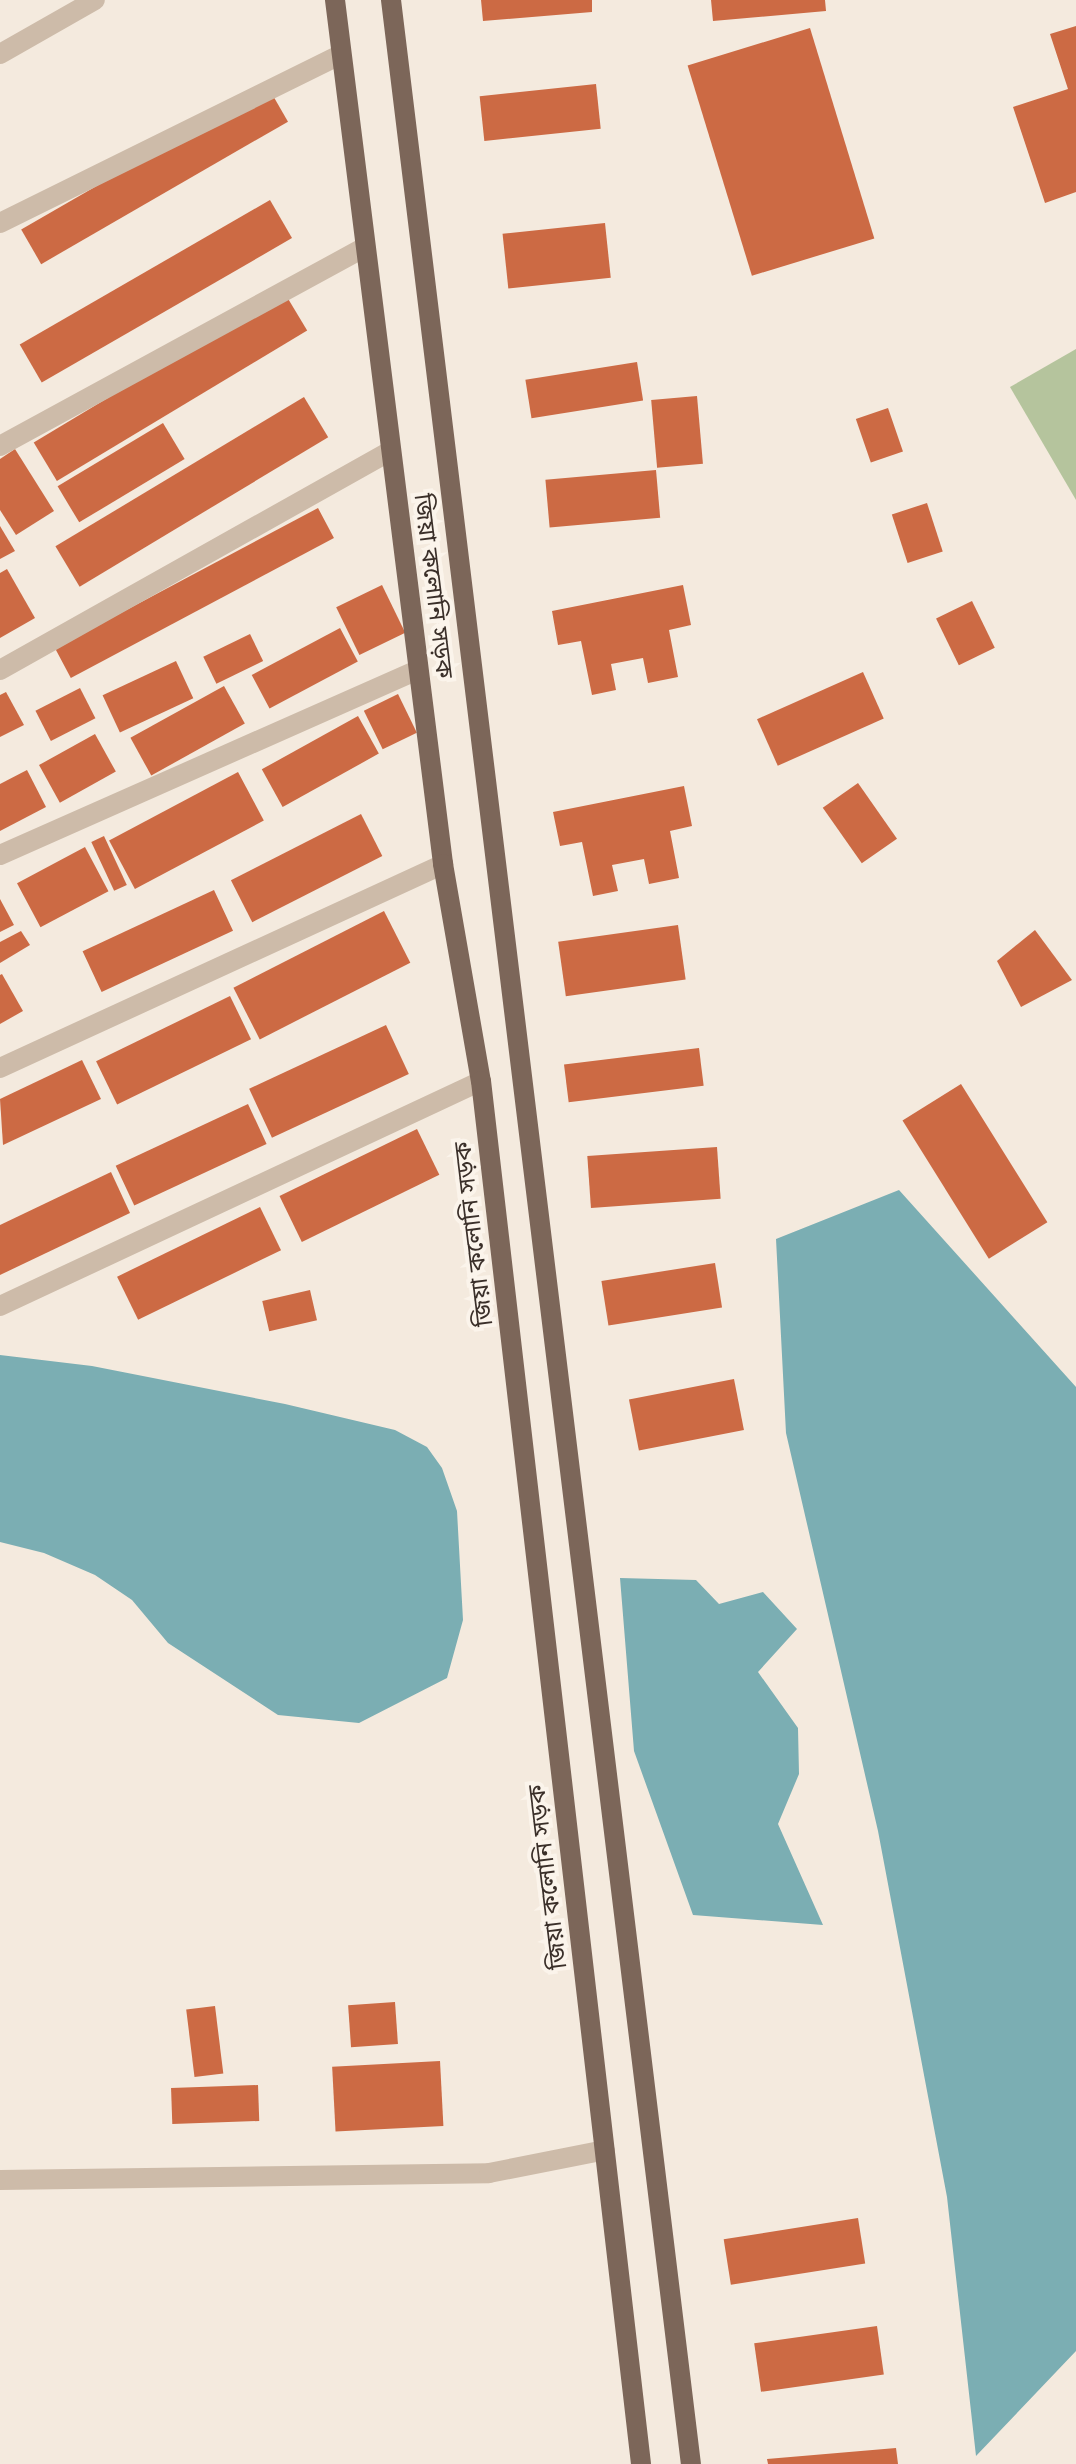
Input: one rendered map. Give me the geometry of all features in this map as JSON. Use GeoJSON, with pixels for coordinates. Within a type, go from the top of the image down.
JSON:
{"type":"FeatureCollection","features":[{"type":"Feature","properties":{"kind":"main road","name":"জিয়া কলোনি সড়ক"},"geometry":{"type":"LineString","coordinates":[[335,0],[443,864],[481,1081],[641,2464]]}},
{"type":"Feature","properties":{"kind":"main road","name":"জিয়া কলোনি সড়ক"},"geometry":{"type":"LineString","coordinates":[[391,0],[691,2464]]}},
{"type":"Feature","properties":{"kind":"street"},"geometry":{"type":"LineString","coordinates":[[0,54],[95,0]]}},
{"type":"Feature","properties":{"kind":"street"},"geometry":{"type":"LineString","coordinates":[[0,223],[340,55]]}},
{"type":"Feature","properties":{"kind":"street"},"geometry":{"type":"LineString","coordinates":[[0,446],[365,247]]}},
{"type":"Feature","properties":{"kind":"street"},"geometry":{"type":"LineString","coordinates":[[0,670],[391,451]]}},
{"type":"Feature","properties":{"kind":"street"},"geometry":{"type":"LineString","coordinates":[[0,855],[418,670]]}},
{"type":"Feature","properties":{"kind":"street"},"geometry":{"type":"LineString","coordinates":[[0,1068],[443,864]]}},
{"type":"Feature","properties":{"kind":"street"},"geometry":{"type":"LineString","coordinates":[[0,1306],[481,1081]]}},
{"type":"Feature","properties":{"kind":"street"},"geometry":{"type":"LineString","coordinates":[[0,2180],[489,2173],[605,2150]]}},
{"type":"Feature","properties":{"kind":"green space"},"geometry":{"type":"Polygon","coordinates":[[[1076,349],[1076,500],[1010,387],[1076,349]]]}},
{"type":"Feature","properties":{"kind":"water"},"geometry":{"type":"Polygon","coordinates":[[[899,1190],[1076,1387],[1076,2351],[976,2456],[947,2197],[878,1831],[786,1433],[776,1239],[899,1190]]]}},
{"type":"Feature","properties":{"kind":"water"},"geometry":{"type":"Polygon","coordinates":[[[0,1355],[92,1366],[285,1404],[395,1430],[427,1447],[442,1468],[457,1511],[463,1620],[447,1678],[359,1723],[278,1715],[168,1643],[132,1600],[95,1575],[44,1553],[0,1542],[0,1355]]]}},
{"type":"Feature","properties":{"kind":"water"},"geometry":{"type":"Polygon","coordinates":[[[620,1578],[696,1580],[719,1604],[763,1592],[797,1629],[758,1672],[798,1728],[799,1774],[778,1824],[823,1925],[693,1915],[634,1751],[620,1578]]]}},
{"type":"Feature","properties":{"kind":"building"},"geometry":{"type":"Polygon","coordinates":[[[481,0],[592,0],[592,12],[483,21],[481,0]]]}},
{"type":"Feature","properties":{"kind":"building"},"geometry":{"type":"Polygon","coordinates":[[[711,0],[825,0],[826,11],[713,21],[711,0]]]}},
{"type":"Feature","properties":{"kind":"building"},"geometry":{"type":"Polygon","coordinates":[[[1076,26],[1076,192],[1045,203],[1013,107],[1068,89],[1050,34],[1076,26]]]}},
{"type":"Feature","properties":{"kind":"building"},"geometry":{"type":"Polygon","coordinates":[[[810,28],[874,238],[752,276],[688,65],[810,28]]]}},
{"type":"Feature","properties":{"kind":"building"},"geometry":{"type":"Polygon","coordinates":[[[596,84],[601,129],[484,141],[480,96],[596,84]]]}},
{"type":"Feature","properties":{"kind":"building"},"geometry":{"type":"Polygon","coordinates":[[[268,87],[288,122],[41,264],[21,230],[268,87]]]}},
{"type":"Feature","properties":{"kind":"building"},"geometry":{"type":"Polygon","coordinates":[[[270,200],[292,238],[42,383],[20,344],[270,200]]]}},
{"type":"Feature","properties":{"kind":"building"},"geometry":{"type":"Polygon","coordinates":[[[605,223],[611,278],[508,288],[503,234],[605,223]]]}},
{"type":"Feature","properties":{"kind":"building"},"geometry":{"type":"Polygon","coordinates":[[[284,292],[307,331],[57,481],[34,442],[284,292]]]}},
{"type":"Feature","properties":{"kind":"building"},"geometry":{"type":"Polygon","coordinates":[[[637,362],[643,401],[531,418],[525,380],[637,362]]]}},
{"type":"Feature","properties":{"kind":"building"},"geometry":{"type":"Polygon","coordinates":[[[697,396],[703,464],[657,468],[651,400],[697,396]]]}},
{"type":"Feature","properties":{"kind":"building"},"geometry":{"type":"Polygon","coordinates":[[[304,397],[328,437],[80,587],[55,546],[304,397]]]}},
{"type":"Feature","properties":{"kind":"building"},"geometry":{"type":"Polygon","coordinates":[[[888,408],[903,451],[871,463],[856,419],[888,408]]]}},
{"type":"Feature","properties":{"kind":"building"},"geometry":{"type":"Polygon","coordinates":[[[163,423],[185,459],[79,522],[58,486],[163,423]]]}},
{"type":"Feature","properties":{"kind":"building"},"geometry":{"type":"Polygon","coordinates":[[[15,449],[54,511],[16,535],[0,510],[0,459],[15,449]]]}},
{"type":"Feature","properties":{"kind":"building"},"geometry":{"type":"Polygon","coordinates":[[[656,470],[660,518],[550,527],[545,480],[656,470]]]}},
{"type":"Feature","properties":{"kind":"building"},"geometry":{"type":"Polygon","coordinates":[[[927,503],[943,552],[908,563],[892,514],[927,503]]]}},
{"type":"Feature","properties":{"kind":"building"},"geometry":{"type":"Polygon","coordinates":[[[318,508],[334,538],[71,678],[55,648],[318,508]]]}},
{"type":"Feature","properties":{"kind":"building"},"geometry":{"type":"Polygon","coordinates":[[[0,526],[15,551],[0,559],[0,526]]]}},
{"type":"Feature","properties":{"kind":"building"},"geometry":{"type":"Polygon","coordinates":[[[7,569],[35,618],[0,638],[0,573],[7,569]]]}},
{"type":"Feature","properties":{"kind":"building"},"geometry":{"type":"Polygon","coordinates":[[[382,585],[405,633],[359,655],[336,607],[382,585]]]}},
{"type":"Feature","properties":{"kind":"building"},"geometry":{"type":"Polygon","coordinates":[[[683,585],[691,625],[669,630],[678,677],[648,683],[643,658],[611,664],[616,690],[592,695],[581,641],[558,645],[552,611],[683,585]]]}},
{"type":"Feature","properties":{"kind":"building"},"geometry":{"type":"Polygon","coordinates":[[[972,601],[995,648],[959,665],[936,619],[972,601]]]}},
{"type":"Feature","properties":{"kind":"building"},"geometry":{"type":"Polygon","coordinates":[[[340,628],[358,662],[270,708],[252,675],[340,628]]]}},
{"type":"Feature","properties":{"kind":"building"},"geometry":{"type":"Polygon","coordinates":[[[250,634],[263,661],[216,684],[203,657],[250,634]]]}},
{"type":"Feature","properties":{"kind":"building"},"geometry":{"type":"Polygon","coordinates":[[[176,661],[193,698],[120,732],[103,695],[176,661]]]}},
{"type":"Feature","properties":{"kind":"building"},"geometry":{"type":"Polygon","coordinates":[[[863,672],[884,719],[778,766],[757,719],[863,672]]]}},
{"type":"Feature","properties":{"kind":"building"},"geometry":{"type":"Polygon","coordinates":[[[224,686],[245,724],[151,775],[130,738],[224,686]]]}},
{"type":"Feature","properties":{"kind":"building"},"geometry":{"type":"Polygon","coordinates":[[[80,688],[95,718],[51,741],[35,711],[80,688]]]}},
{"type":"Feature","properties":{"kind":"building"},"geometry":{"type":"Polygon","coordinates":[[[6,692],[24,725],[0,737],[0,695],[6,692]]]}},
{"type":"Feature","properties":{"kind":"building"},"geometry":{"type":"Polygon","coordinates":[[[398,694],[417,733],[383,749],[364,711],[398,694]]]}},
{"type":"Feature","properties":{"kind":"building"},"geometry":{"type":"Polygon","coordinates":[[[358,716],[379,754],[283,807],[262,769],[358,716]]]}},
{"type":"Feature","properties":{"kind":"building"},"geometry":{"type":"Polygon","coordinates":[[[95,734],[116,772],[60,803],[39,765],[95,734]]]}},
{"type":"Feature","properties":{"kind":"building"},"geometry":{"type":"Polygon","coordinates":[[[27,770],[46,807],[0,831],[0,784],[27,770]]]}},
{"type":"Feature","properties":{"kind":"building"},"geometry":{"type":"Polygon","coordinates":[[[238,772],[264,821],[135,889],[109,841],[238,772]]]}},
{"type":"Feature","properties":{"kind":"building"},"geometry":{"type":"Polygon","coordinates":[[[858,783],[897,839],[862,863],[823,808],[858,783]]]}},
{"type":"Feature","properties":{"kind":"building"},"geometry":{"type":"Polygon","coordinates":[[[684,786],[692,826],[670,831],[679,878],[649,884],[644,859],[612,865],[618,891],[593,896],[582,842],[560,846],[553,812],[684,786]]]}},
{"type":"Feature","properties":{"kind":"building"},"geometry":{"type":"Polygon","coordinates":[[[361,814],[382,856],[252,922],[231,880],[361,814]]]}},
{"type":"Feature","properties":{"kind":"building"},"geometry":{"type":"Polygon","coordinates":[[[104,836],[127,885],[114,891],[91,842],[104,836]]]}},
{"type":"Feature","properties":{"kind":"building"},"geometry":{"type":"Polygon","coordinates":[[[85,847],[108,891],[40,927],[17,883],[85,847]]]}},
{"type":"Feature","properties":{"kind":"building"},"geometry":{"type":"Polygon","coordinates":[[[214,890],[233,931],[102,992],[83,951],[214,890]]]}},
{"type":"Feature","properties":{"kind":"building"},"geometry":{"type":"Polygon","coordinates":[[[0,899],[14,925],[0,932],[0,899]]]}},
{"type":"Feature","properties":{"kind":"building"},"geometry":{"type":"Polygon","coordinates":[[[384,911],[410,963],[260,1039],[233,988],[384,911]]]}},
{"type":"Feature","properties":{"kind":"building"},"geometry":{"type":"Polygon","coordinates":[[[678,925],[686,979],[566,996],[558,942],[678,925]]]}},
{"type":"Feature","properties":{"kind":"building"},"geometry":{"type":"Polygon","coordinates":[[[1035,930],[1072,980],[1021,1007],[997,961],[1035,930]]]}},
{"type":"Feature","properties":{"kind":"building"},"geometry":{"type":"Polygon","coordinates":[[[21,931],[30,945],[0,963],[0,942],[21,931]]]}},
{"type":"Feature","properties":{"kind":"building"},"geometry":{"type":"Polygon","coordinates":[[[0,975],[23,1011],[0,1024],[0,975]]]}},
{"type":"Feature","properties":{"kind":"building"},"geometry":{"type":"Polygon","coordinates":[[[230,996],[251,1039],[117,1104],[96,1061],[230,996]]]}},
{"type":"Feature","properties":{"kind":"building"},"geometry":{"type":"Polygon","coordinates":[[[386,1025],[409,1074],[272,1138],[249,1089],[386,1025]]]}},
{"type":"Feature","properties":{"kind":"building"},"geometry":{"type":"Polygon","coordinates":[[[699,1048],[704,1086],[569,1102],[564,1065],[699,1048]]]}},
{"type":"Feature","properties":{"kind":"building"},"geometry":{"type":"Polygon","coordinates":[[[82,1060],[101,1099],[3,1145],[0,1099],[82,1060]]]}},
{"type":"Feature","properties":{"kind":"building"},"geometry":{"type":"Polygon","coordinates":[[[961,1084],[1047,1222],[989,1259],[902,1121],[961,1084]]]}},
{"type":"Feature","properties":{"kind":"building"},"geometry":{"type":"Polygon","coordinates":[[[248,1104],[267,1144],[134,1206],[116,1166],[248,1104]]]}},
{"type":"Feature","properties":{"kind":"building"},"geometry":{"type":"Polygon","coordinates":[[[417,1129],[439,1175],[302,1242],[279,1196],[417,1129]]]}},
{"type":"Feature","properties":{"kind":"building"},"geometry":{"type":"Polygon","coordinates":[[[717,1147],[721,1199],[591,1208],[587,1156],[717,1147]]]}},
{"type":"Feature","properties":{"kind":"building"},"geometry":{"type":"Polygon","coordinates":[[[111,1172],[130,1213],[0,1275],[0,1225],[111,1172]]]}},
{"type":"Feature","properties":{"kind":"building"},"geometry":{"type":"Polygon","coordinates":[[[260,1207],[281,1250],[138,1320],[117,1277],[260,1207]]]}},
{"type":"Feature","properties":{"kind":"building"},"geometry":{"type":"Polygon","coordinates":[[[715,1263],[722,1307],[608,1325],[601,1281],[715,1263]]]}},
{"type":"Feature","properties":{"kind":"building"},"geometry":{"type":"Polygon","coordinates":[[[310,1290],[317,1320],[269,1331],[262,1301],[310,1290]]]}},
{"type":"Feature","properties":{"kind":"building"},"geometry":{"type":"Polygon","coordinates":[[[734,1379],[744,1430],[639,1450],[629,1399],[734,1379]]]}},
{"type":"Feature","properties":{"kind":"building"},"geometry":{"type":"Polygon","coordinates":[[[395,2002],[398,2044],[351,2047],[348,2005],[395,2002]]]}},
{"type":"Feature","properties":{"kind":"building"},"geometry":{"type":"Polygon","coordinates":[[[215,2006],[223,2073],[195,2077],[186,2010],[215,2006]]]}},
{"type":"Feature","properties":{"kind":"building"},"geometry":{"type":"Polygon","coordinates":[[[440,2061],[443,2126],[336,2132],[332,2067],[440,2061]]]}},
{"type":"Feature","properties":{"kind":"building"},"geometry":{"type":"Polygon","coordinates":[[[258,2085],[259,2121],[172,2124],[171,2088],[258,2085]]]}},
{"type":"Feature","properties":{"kind":"building"},"geometry":{"type":"Polygon","coordinates":[[[858,2218],[865,2263],[731,2285],[724,2239],[858,2218]]]}},
{"type":"Feature","properties":{"kind":"building"},"geometry":{"type":"Polygon","coordinates":[[[877,2326],[884,2375],[761,2392],[754,2343],[877,2326]]]}},
{"type":"Feature","properties":{"kind":"building"},"geometry":{"type":"Polygon","coordinates":[[[896,2448],[898,2464],[768,2464],[767,2459],[896,2448]]]}}]}
